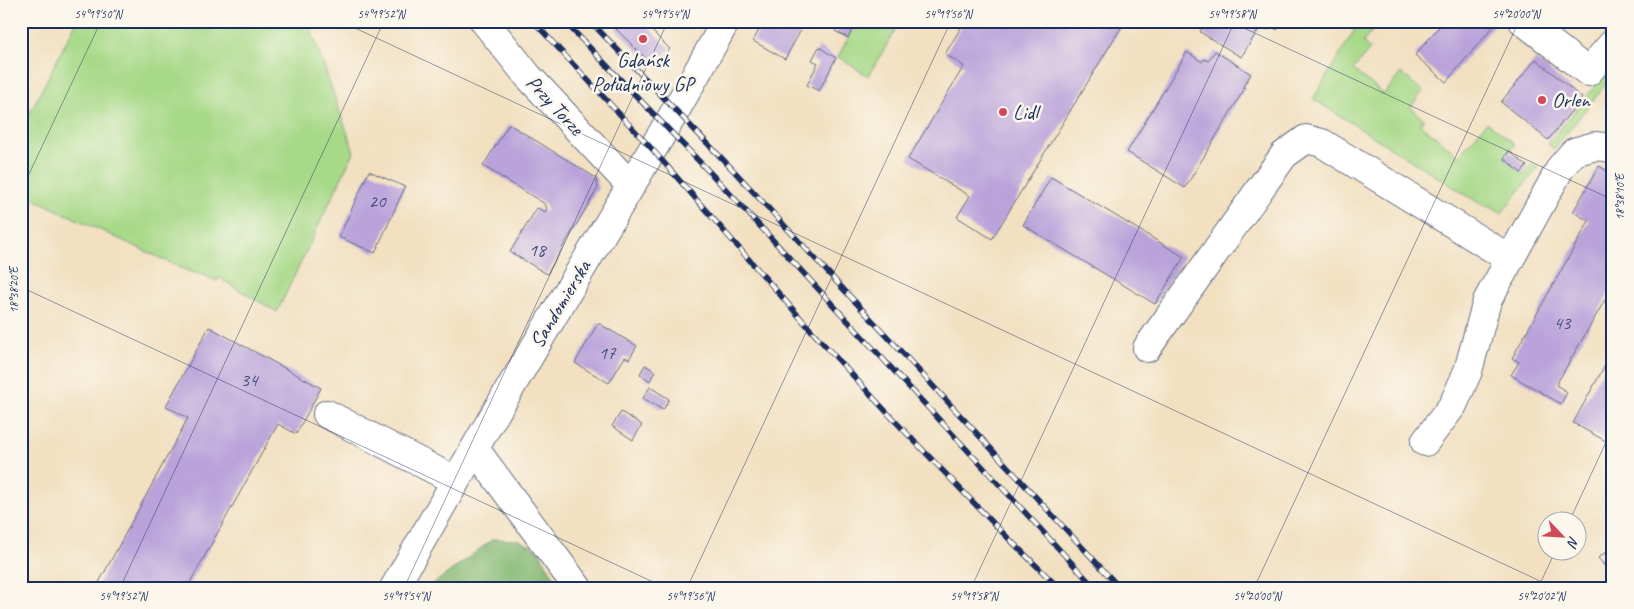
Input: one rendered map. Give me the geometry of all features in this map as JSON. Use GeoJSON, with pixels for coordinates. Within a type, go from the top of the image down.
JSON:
{"type":"FeatureCollection","features":[{"type":"Feature","properties":{"kind":"street","name":"Przy Torze"},"geometry":{"type":"LineString","coordinates":[[484,21],[528,76],[630,185]]}},
{"type":"Feature","properties":{"kind":"street","name":"Sandomierska"},"geometry":{"type":"LineString","coordinates":[[394,588],[630,185],[676,110],[726,21]]}},
{"type":"Feature","properties":{"kind":"street"},"geometry":{"type":"LineString","coordinates":[[1523,21],[1588,72],[1613,43]]}},
{"type":"Feature","properties":{"kind":"street"},"geometry":{"type":"LineString","coordinates":[[1147,348],[1284,155],[1306,139],[1322,142],[1510,259]]}},
{"type":"Feature","properties":{"kind":"street"},"geometry":{"type":"LineString","coordinates":[[1425,442],[1453,405],[1468,371],[1487,301],[1560,167],[1574,152],[1595,146],[1613,148]]}},
{"type":"Feature","properties":{"kind":"street"},"geometry":{"type":"LineString","coordinates":[[327,414],[456,481]]}},
{"type":"Feature","properties":{"kind":"street"},"geometry":{"type":"LineString","coordinates":[[475,449],[578,588]]}},
{"type":"Feature","properties":{"kind":"green space"},"geometry":{"type":"Polygon","coordinates":[[[77,21],[308,21],[354,152],[277,312],[219,278],[217,281],[190,272],[21,193],[21,130],[77,21]]]}},
{"type":"Feature","properties":{"kind":"green space"},"geometry":{"type":"Polygon","coordinates":[[[857,21],[901,21],[868,76],[838,57],[857,21]]]}},
{"type":"Feature","properties":{"kind":"green space"},"geometry":{"type":"Polygon","coordinates":[[[1360,21],[1380,21],[1363,42],[1370,49],[1353,70],[1384,94],[1401,73],[1423,91],[1410,108],[1424,119],[1420,124],[1459,156],[1487,122],[1515,144],[1504,158],[1523,174],[1532,164],[1538,168],[1501,214],[1493,208],[1482,205],[1313,99],[1360,21]]]}},
{"type":"Feature","properties":{"kind":"green space"},"geometry":{"type":"Polygon","coordinates":[[[1613,64],[1613,75],[1554,149],[1548,144],[1613,64]]]}},
{"type":"Feature","properties":{"kind":"green space"},"geometry":{"type":"Polygon","coordinates":[[[493,539],[519,540],[538,550],[558,584],[558,588],[428,588],[493,539]]]}},
{"type":"Feature","properties":{"kind":"building","name":"Gdańsk Południowy GP"},"geometry":{"type":"Polygon","coordinates":[[[625,21],[654,21],[648,27],[670,49],[653,66],[616,29],[625,21]]]}},
{"type":"Feature","properties":{"kind":"building"},"geometry":{"type":"Polygon","coordinates":[[[764,21],[806,21],[785,59],[753,41],[764,21]]]}},
{"type":"Feature","properties":{"kind":"building"},"geometry":{"type":"Polygon","coordinates":[[[840,21],[857,21],[848,38],[835,31],[840,21]]]}},
{"type":"Feature","properties":{"kind":"building","name":"Lidl"},"geometry":{"type":"Polygon","coordinates":[[[965,21],[1125,21],[992,239],[957,217],[970,196],[908,159],[964,66],[945,54],[965,21]]]}},
{"type":"Feature","properties":{"kind":"building"},"geometry":{"type":"Polygon","coordinates":[[[1207,21],[1282,21],[1277,30],[1270,25],[1267,30],[1261,26],[1241,57],[1200,32],[1207,21]]]}},
{"type":"Feature","properties":{"kind":"building"},"geometry":{"type":"Polygon","coordinates":[[[1444,21],[1498,21],[1446,82],[1415,55],[1444,21]]]}},
{"type":"Feature","properties":{"kind":"building"},"geometry":{"type":"Polygon","coordinates":[[[819,47],[836,58],[819,91],[807,85],[818,63],[812,60],[819,47]]]}},
{"type":"Feature","properties":{"kind":"building"},"geometry":{"type":"Polygon","coordinates":[[[1215,51],[1251,74],[1243,87],[1245,88],[1185,188],[1127,152],[1187,52],[1202,62],[1204,59],[1208,61],[1215,51]]]}},
{"type":"Feature","properties":{"kind":"building","name":"Orlen"},"geometry":{"type":"Polygon","coordinates":[[[1536,59],[1582,98],[1548,140],[1501,102],[1536,59]]]}},
{"type":"Feature","properties":{"kind":"building"},"geometry":{"type":"Polygon","coordinates":[[[509,124],[596,178],[598,188],[547,274],[510,252],[537,208],[545,212],[547,209],[545,204],[483,166],[509,124]]]}},
{"type":"Feature","properties":{"kind":"building"},"geometry":{"type":"Polygon","coordinates":[[[1509,151],[1527,166],[1521,173],[1504,158],[1509,151]]]}},
{"type":"Feature","properties":{"kind":"building"},"geometry":{"type":"Polygon","coordinates":[[[1599,166],[1613,174],[1613,286],[1556,385],[1567,392],[1561,404],[1511,375],[1519,362],[1512,358],[1589,221],[1573,212],[1599,166]]]}},
{"type":"Feature","properties":{"kind":"building"},"geometry":{"type":"Polygon","coordinates":[[[369,171],[405,187],[375,253],[339,237],[369,171]]]}},
{"type":"Feature","properties":{"kind":"building"},"geometry":{"type":"Polygon","coordinates":[[[1051,177],[1184,257],[1155,304],[1023,225],[1051,177]]]}},
{"type":"Feature","properties":{"kind":"building"},"geometry":{"type":"Polygon","coordinates":[[[598,323],[637,346],[629,359],[625,357],[609,383],[575,363],[598,323]]]}},
{"type":"Feature","properties":{"kind":"building"},"geometry":{"type":"Polygon","coordinates":[[[209,327],[321,388],[296,434],[278,424],[187,588],[96,588],[188,418],[166,406],[209,327]]]}},
{"type":"Feature","properties":{"kind":"building"},"geometry":{"type":"Polygon","coordinates":[[[1613,351],[1613,445],[1573,423],[1613,351]]]}},
{"type":"Feature","properties":{"kind":"building"},"geometry":{"type":"Polygon","coordinates":[[[645,365],[655,371],[650,381],[640,374],[645,365]]]}},
{"type":"Feature","properties":{"kind":"building"},"geometry":{"type":"Polygon","coordinates":[[[650,387],[669,399],[663,410],[643,398],[650,387]]]}},
{"type":"Feature","properties":{"kind":"building"},"geometry":{"type":"Polygon","coordinates":[[[621,412],[642,425],[633,440],[612,426],[621,412]]]}},
{"type":"Feature","properties":{"kind":"building"},"geometry":{"type":"Polygon","coordinates":[[[1613,547],[1613,576],[1598,558],[1613,547]]]}},
{"type":"Feature","properties":{"kind":"railway"},"geometry":{"type":"LineString","coordinates":[[533,21],[652,149],[818,338],[894,420],[1059,588]]}},
{"type":"Feature","properties":{"kind":"railway"},"geometry":{"type":"LineString","coordinates":[[564,21],[721,184],[1095,588]]}},
{"type":"Feature","properties":{"kind":"railway"},"geometry":{"type":"LineString","coordinates":[[590,21],[734,171],[1120,588]]}},
{"type":"Feature","properties":{"kind":"place","name":"Gdańsk Południowy GP"},"geometry":{"type":"Point","coordinates":[643,39]}},
{"type":"Feature","properties":{"kind":"place","name":"Orlen"},"geometry":{"type":"Point","coordinates":[1542,100]}},
{"type":"Feature","properties":{"kind":"place","name":"Lidl"},"geometry":{"type":"Point","coordinates":[1003,112]}}]}
